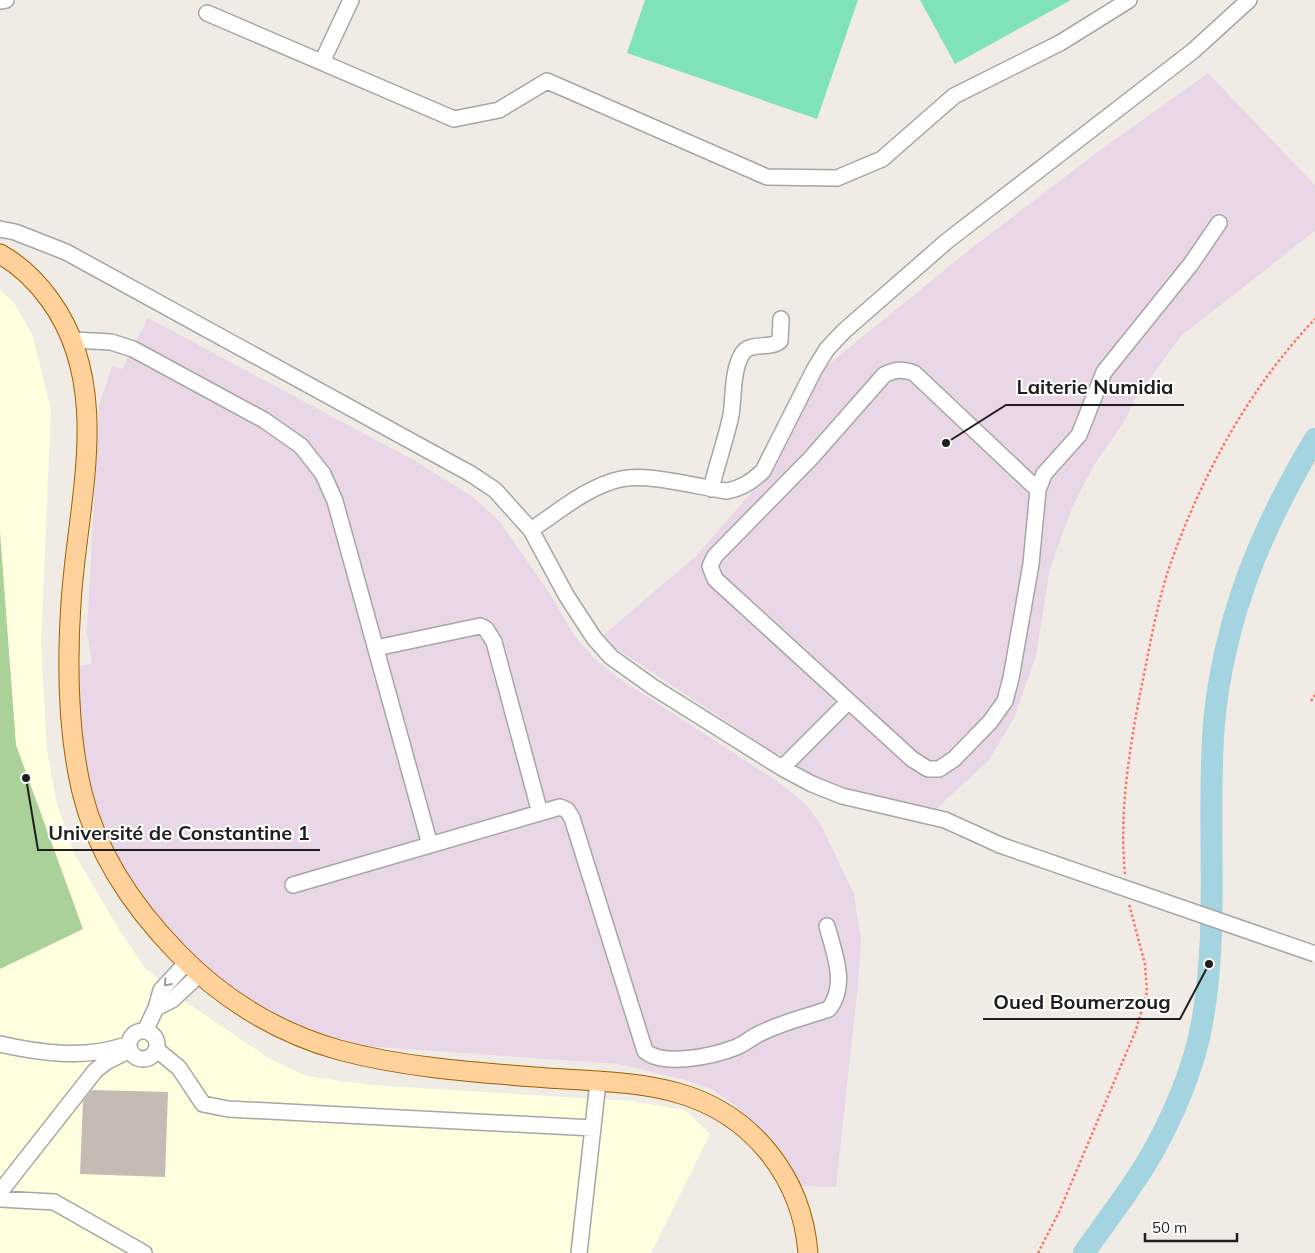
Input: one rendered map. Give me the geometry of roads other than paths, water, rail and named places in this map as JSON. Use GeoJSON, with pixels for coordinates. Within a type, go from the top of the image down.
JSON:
{"type":"FeatureCollection","features":[{"type":"Feature","properties":{"kind":"main road"},"geometry":{"type":"LineString","coordinates":[[0,254],[10,260],[39,285],[60,314],[73,340],[83,373],[87,419],[71,604],[71,681],[74,746],[81,790],[101,847],[115,872],[160,934],[194,968],[232,1000],[265,1020],[300,1036],[338,1049],[387,1060],[634,1085],[676,1093],[712,1105],[745,1127],[769,1150],[787,1178],[800,1206],[808,1253]]}},
{"type":"Feature","properties":{"kind":"street"},"geometry":{"type":"LineString","coordinates":[[0,1],[6,0]]}},
{"type":"Feature","properties":{"kind":"street"},"geometry":{"type":"LineString","coordinates":[[322,62],[352,0]]}},
{"type":"Feature","properties":{"kind":"street"},"geometry":{"type":"LineString","coordinates":[[207,13],[454,119],[499,110],[547,82],[766,177],[837,178],[882,159],[954,96],[1060,44],[1129,0]]}},
{"type":"Feature","properties":{"kind":"street"},"geometry":{"type":"LineString","coordinates":[[531,530],[577,499],[620,479],[640,478],[727,491],[739,488],[762,471],[798,399],[827,349],[872,304],[947,241],[1193,50],[1249,0]]}},
{"type":"Feature","properties":{"kind":"street"},"geometry":{"type":"LineString","coordinates":[[1038,490],[914,373],[894,370],[884,375],[811,458],[715,556],[710,566],[715,579],[912,759],[928,768],[939,769],[954,759],[990,722],[1005,701],[1011,678],[1031,564],[1038,490],[1044,474],[1079,435],[1104,372],[1191,264],[1219,223]]}},
{"type":"Feature","properties":{"kind":"street"},"geometry":{"type":"LineString","coordinates":[[0,229],[15,232],[66,252],[471,474],[495,490],[531,530],[566,596],[594,638],[611,657],[653,687],[782,768],[842,796],[945,820],[1000,845],[1315,954]]}},
{"type":"Feature","properties":{"kind":"street"},"geometry":{"type":"LineString","coordinates":[[711,489],[731,415],[737,371],[742,355],[747,349],[756,346],[776,345],[780,341],[781,319]]}},
{"type":"Feature","properties":{"kind":"street"},"geometry":{"type":"LineString","coordinates":[[73,340],[111,342],[133,349],[264,420],[301,446],[323,474],[335,501],[430,845]]}},
{"type":"Feature","properties":{"kind":"street"},"geometry":{"type":"LineString","coordinates":[[376,648],[480,626],[486,629],[494,642],[540,813]]}},
{"type":"Feature","properties":{"kind":"street"},"geometry":{"type":"LineString","coordinates":[[782,768],[848,702]]}},
{"type":"Feature","properties":{"kind":"street"},"geometry":{"type":"LineString","coordinates":[[293,885],[560,807],[566,810],[572,818],[645,1051],[652,1057],[688,1058],[726,1051],[747,1042],[757,1035],[829,1009],[839,989],[839,972],[827,926]]}},
{"type":"Feature","properties":{"kind":"street"},"geometry":{"type":"LineString","coordinates":[[145,1031],[156,1008],[161,990],[194,968]]}},
{"type":"Feature","properties":{"kind":"street"},"geometry":{"type":"LineString","coordinates":[[0,1192],[95,1071],[130,1048],[136,1033],[145,1031],[154,1036],[156,1049],[154,1054],[146,1059],[136,1057],[130,1048]]}},
{"type":"Feature","properties":{"kind":"street"},"geometry":{"type":"LineString","coordinates":[[0,1044],[39,1053],[97,1052],[130,1048]]}},
{"type":"Feature","properties":{"kind":"street"},"geometry":{"type":"LineString","coordinates":[[156,1049],[179,1068],[198,1099],[209,1106],[228,1109],[593,1128]]}},
{"type":"Feature","properties":{"kind":"street"},"geometry":{"type":"LineString","coordinates":[[578,1253],[598,1082]]}},
{"type":"Feature","properties":{"kind":"street"},"geometry":{"type":"LineString","coordinates":[[0,1200],[54,1202],[144,1253]]}},
{"type":"Feature","properties":{"kind":"waterway"},"geometry":{"type":"LineString","coordinates":[[1084,1253],[1150,1157],[1167,1126],[1194,1057],[1202,1023],[1210,948],[1212,911],[1211,798],[1214,723],[1226,647],[1248,575],[1262,541],[1315,439]]}},
{"type":"Feature","properties":{"kind":"place","name":"Laiterie Numidia"},"geometry":{"type":"Point","coordinates":[946,443]}},
{"type":"Feature","properties":{"kind":"place","name":"Université de Constantine 1"},"geometry":{"type":"Point","coordinates":[26,778]}},
{"type":"Feature","properties":{"kind":"place","name":"Oued Boumerzoug"},"geometry":{"type":"Point","coordinates":[1209,964]}}]}
